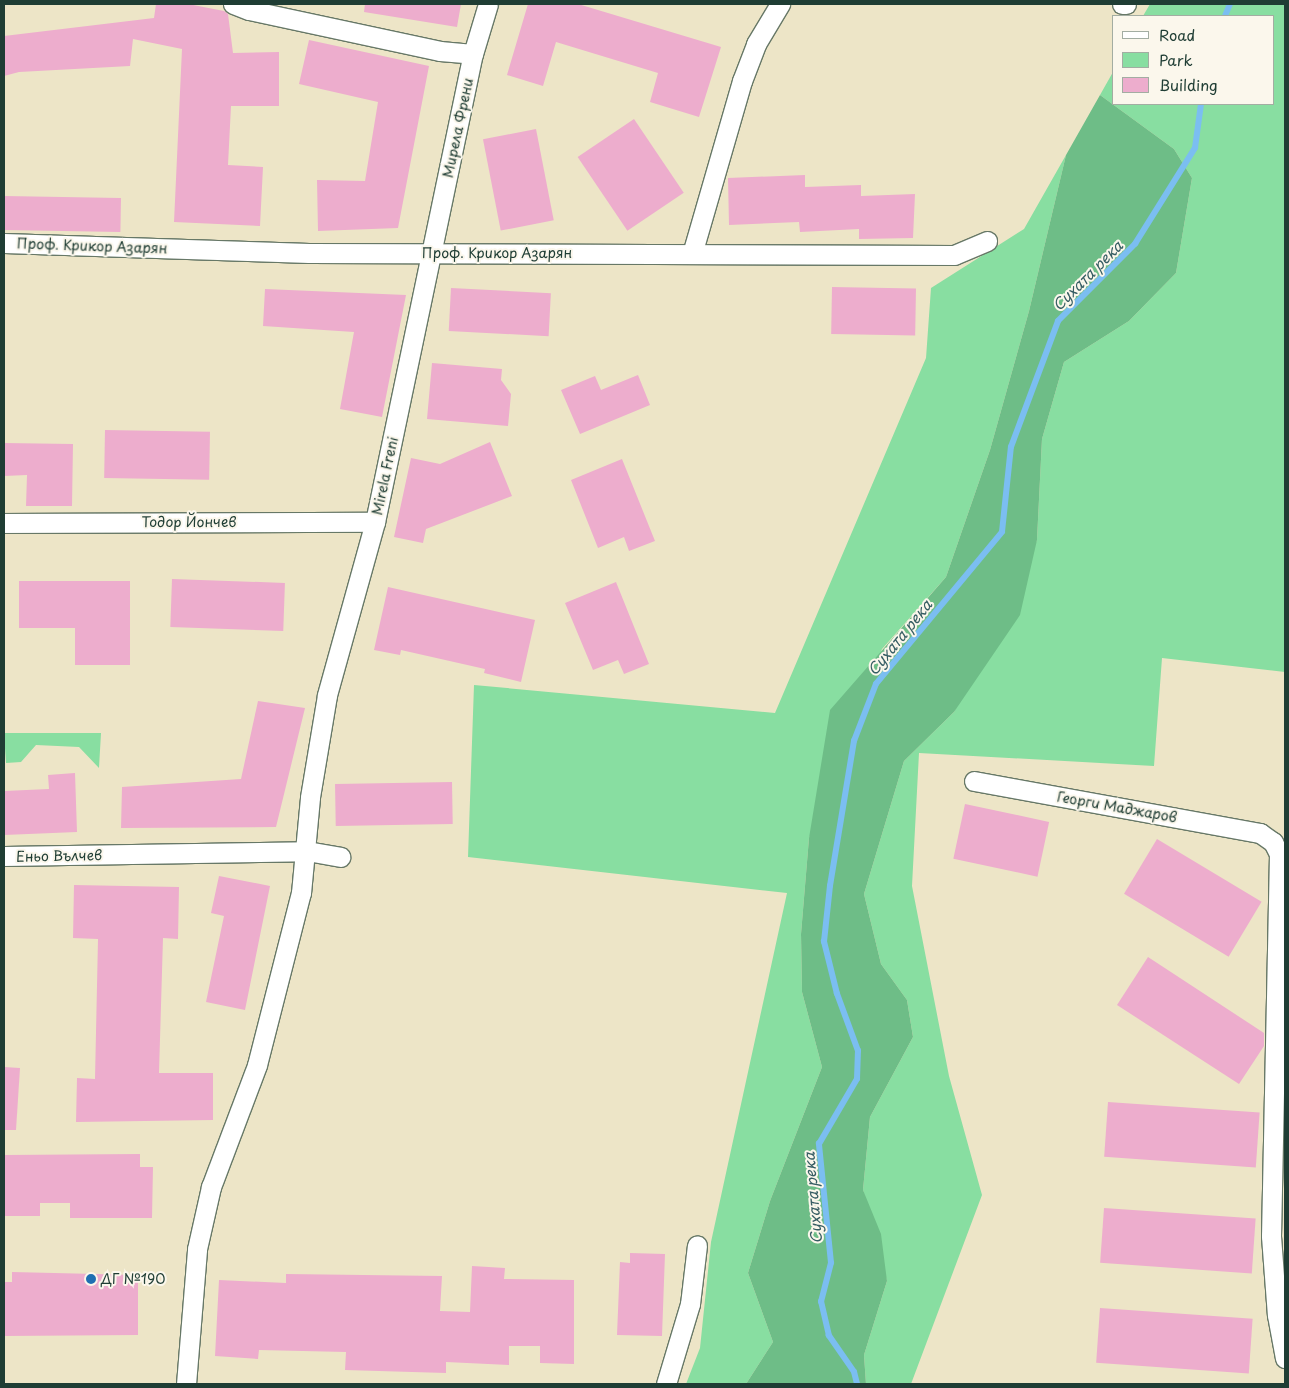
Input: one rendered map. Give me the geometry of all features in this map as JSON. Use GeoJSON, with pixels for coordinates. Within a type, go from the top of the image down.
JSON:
{"type":"FeatureCollection","features":[{"type":"Feature","properties":{"kind":"street"},"geometry":{"type":"LineString","coordinates":[[233,4],[249,10],[431,49],[473,54]]}},
{"type":"Feature","properties":{"kind":"street","name":"Мирела Френи"},"geometry":{"type":"LineString","coordinates":[[432,253],[473,54],[488,4]]}},
{"type":"Feature","properties":{"kind":"street"},"geometry":{"type":"LineString","coordinates":[[692,254],[742,81],[756,44],[780,4]]}},
{"type":"Feature","properties":{"kind":"street","name":"Проф. Крикор Азарян"},"geometry":{"type":"LineString","coordinates":[[4,243],[432,253],[954,255],[987,241]]}},
{"type":"Feature","properties":{"kind":"street","name":"Mirela Freni"},"geometry":{"type":"LineString","coordinates":[[186,1384],[191,1296],[205,1214],[211,1187],[257,1065],[301,893],[307,851],[310,797],[327,695],[375,522],[432,253]]}},
{"type":"Feature","properties":{"kind":"street","name":"Тодор Йончев"},"geometry":{"type":"LineString","coordinates":[[4,523],[375,522]]}},
{"type":"Feature","properties":{"kind":"street","name":"Георги Маджаров"},"geometry":{"type":"LineString","coordinates":[[974,781],[1260,833],[1273,842],[1282,855]]}},
{"type":"Feature","properties":{"kind":"street","name":"Еньо Вълчев"},"geometry":{"type":"LineString","coordinates":[[4,856],[307,851],[340,857]]}},
{"type":"Feature","properties":{"kind":"street"},"geometry":{"type":"LineString","coordinates":[[1282,855],[1271,1236],[1277,1315],[1285,1358]]}},
{"type":"Feature","properties":{"kind":"street"},"geometry":{"type":"LineString","coordinates":[[666,1384],[690,1304],[697,1245]]}},
{"type":"Feature","properties":{"kind":"green space"},"geometry":{"type":"Polygon","coordinates":[[[1150,4],[1285,4],[1285,672],[1162,658],[1154,766],[919,753],[912,886],[949,1076],[982,1195],[911,1384],[866,1384],[864,1355],[887,1281],[863,1190],[870,1117],[913,1037],[907,1000],[881,964],[864,894],[904,761],[954,712],[1037,540],[1042,439],[1064,362],[1129,321],[1176,273],[1192,178],[1174,149],[1114,105],[1274,105],[1274,15],[1144,15],[1150,4]]]}},
{"type":"Feature","properties":{"kind":"green space"},"geometry":{"type":"Polygon","coordinates":[[[1112,74],[1112,104],[1100,95],[1112,74]]]}},
{"type":"Feature","properties":{"kind":"green space"},"geometry":{"type":"Polygon","coordinates":[[[1100,95],[1174,149],[1192,178],[1176,273],[1129,321],[1064,362],[1042,439],[1037,540],[1020,615],[954,712],[904,761],[864,894],[881,964],[907,1000],[913,1037],[870,1117],[863,1190],[881,1234],[887,1281],[864,1355],[866,1384],[746,1384],[773,1342],[748,1273],[770,1201],[822,1067],[802,992],[801,934],[809,838],[830,710],[946,577],[990,450],[1029,311],[1066,155],[1100,95]]]}},
{"type":"Feature","properties":{"kind":"green space"},"geometry":{"type":"Polygon","coordinates":[[[1066,155],[1029,311],[990,450],[946,577],[882,649],[809,838],[801,934],[802,992],[822,1067],[770,1201],[748,1273],[773,1342],[746,1384],[686,1384],[700,1348],[711,1242],[787,893],[468,857],[474,685],[775,713],[926,358],[931,288],[1024,229],[1066,155]]]}},
{"type":"Feature","properties":{"kind":"green space"},"geometry":{"type":"Polygon","coordinates":[[[4,733],[101,733],[99,768],[79,747],[36,745],[21,762],[6,763],[4,733]]]}},
{"type":"Feature","properties":{"kind":"building"},"geometry":{"type":"Polygon","coordinates":[[[156,4],[188,4],[224,11],[228,14],[233,53],[279,52],[279,106],[231,106],[228,165],[263,167],[260,226],[174,222],[182,49],[133,39],[130,66],[19,72],[4,76],[4,36],[154,18],[156,4]]]}},
{"type":"Feature","properties":{"kind":"building"},"geometry":{"type":"Polygon","coordinates":[[[365,4],[461,4],[457,27],[364,12],[365,4]]]}},
{"type":"Feature","properties":{"kind":"building"},"geometry":{"type":"Polygon","coordinates":[[[528,4],[578,4],[721,47],[699,117],[650,102],[658,73],[556,42],[543,86],[507,75],[528,4]]]}},
{"type":"Feature","properties":{"kind":"building"},"geometry":{"type":"Polygon","coordinates":[[[309,40],[429,66],[398,228],[318,231],[317,180],[365,181],[378,102],[299,84],[309,40]]]}},
{"type":"Feature","properties":{"kind":"building"},"geometry":{"type":"Polygon","coordinates":[[[634,119],[684,193],[627,231],[578,157],[634,119]]]}},
{"type":"Feature","properties":{"kind":"building"},"geometry":{"type":"Polygon","coordinates":[[[536,129],[554,220],[501,231],[483,139],[536,129]]]}},
{"type":"Feature","properties":{"kind":"building"},"geometry":{"type":"Polygon","coordinates":[[[805,175],[805,187],[861,185],[861,196],[915,194],[913,238],[859,239],[859,229],[800,232],[799,222],[729,225],[728,178],[805,175]]]}},
{"type":"Feature","properties":{"kind":"building"},"geometry":{"type":"Polygon","coordinates":[[[4,196],[121,198],[120,232],[4,230],[4,196]]]}},
{"type":"Feature","properties":{"kind":"building"},"geometry":{"type":"Polygon","coordinates":[[[832,287],[916,288],[915,335],[831,334],[832,287]]]}},
{"type":"Feature","properties":{"kind":"building"},"geometry":{"type":"Polygon","coordinates":[[[451,288],[551,293],[549,336],[449,331],[451,288]]]}},
{"type":"Feature","properties":{"kind":"building"},"geometry":{"type":"Polygon","coordinates":[[[265,289],[406,295],[382,417],[340,409],[354,332],[263,326],[265,289]]]}},
{"type":"Feature","properties":{"kind":"building"},"geometry":{"type":"Polygon","coordinates":[[[432,363],[502,369],[501,380],[511,394],[508,426],[427,419],[432,363]]]}},
{"type":"Feature","properties":{"kind":"building"},"geometry":{"type":"Polygon","coordinates":[[[638,375],[650,405],[580,434],[561,390],[595,376],[601,390],[638,375]]]}},
{"type":"Feature","properties":{"kind":"building"},"geometry":{"type":"Polygon","coordinates":[[[105,430],[210,432],[209,480],[104,478],[105,430]]]}},
{"type":"Feature","properties":{"kind":"building"},"geometry":{"type":"Polygon","coordinates":[[[490,442],[512,496],[426,529],[423,543],[394,537],[411,458],[440,464],[490,442]]]}},
{"type":"Feature","properties":{"kind":"building"},"geometry":{"type":"Polygon","coordinates":[[[4,443],[73,444],[72,506],[26,506],[27,475],[4,476],[4,443]]]}},
{"type":"Feature","properties":{"kind":"building"},"geometry":{"type":"Polygon","coordinates":[[[622,459],[655,541],[629,551],[624,537],[598,548],[571,480],[622,459]]]}},
{"type":"Feature","properties":{"kind":"building"},"geometry":{"type":"Polygon","coordinates":[[[172,579],[285,583],[283,631],[170,627],[172,579]]]}},
{"type":"Feature","properties":{"kind":"building"},"geometry":{"type":"Polygon","coordinates":[[[19,581],[130,581],[130,665],[75,665],[75,628],[19,628],[19,581]]]}},
{"type":"Feature","properties":{"kind":"building"},"geometry":{"type":"Polygon","coordinates":[[[616,582],[649,664],[624,674],[618,660],[593,670],[565,603],[616,582]]]}},
{"type":"Feature","properties":{"kind":"building"},"geometry":{"type":"Polygon","coordinates":[[[388,587],[535,620],[521,682],[484,673],[485,669],[401,650],[400,655],[374,650],[388,587]]]}},
{"type":"Feature","properties":{"kind":"building"},"geometry":{"type":"Polygon","coordinates":[[[258,701],[305,708],[276,827],[121,828],[122,787],[241,779],[258,701]]]}},
{"type":"Feature","properties":{"kind":"building"},"geometry":{"type":"Polygon","coordinates":[[[75,773],[77,832],[4,835],[4,791],[49,789],[48,775],[75,773]]]}},
{"type":"Feature","properties":{"kind":"building"},"geometry":{"type":"Polygon","coordinates":[[[452,782],[453,824],[336,826],[335,784],[452,782]]]}},
{"type":"Feature","properties":{"kind":"building"},"geometry":{"type":"Polygon","coordinates":[[[965,804],[1049,822],[1037,877],[953,859],[965,804]]]}},
{"type":"Feature","properties":{"kind":"building"},"geometry":{"type":"Polygon","coordinates":[[[1157,839],[1262,902],[1229,957],[1124,894],[1157,839]]]}},
{"type":"Feature","properties":{"kind":"building"},"geometry":{"type":"Polygon","coordinates":[[[219,876],[270,886],[245,1010],[206,1002],[224,916],[211,913],[219,876]]]}},
{"type":"Feature","properties":{"kind":"building"},"geometry":{"type":"Polygon","coordinates":[[[74,885],[179,887],[178,939],[163,938],[159,1073],[213,1073],[213,1120],[76,1122],[77,1078],[95,1079],[98,939],[73,938],[74,885]]]}},
{"type":"Feature","properties":{"kind":"building"},"geometry":{"type":"Polygon","coordinates":[[[1148,957],[1264,1033],[1264,1046],[1239,1084],[1117,1005],[1148,957]]]}},
{"type":"Feature","properties":{"kind":"building"},"geometry":{"type":"Polygon","coordinates":[[[4,1067],[20,1068],[16,1130],[4,1130],[4,1067]]]}},
{"type":"Feature","properties":{"kind":"building"},"geometry":{"type":"Polygon","coordinates":[[[1108,1102],[1260,1113],[1256,1167],[1104,1157],[1108,1102]]]}},
{"type":"Feature","properties":{"kind":"building"},"geometry":{"type":"Polygon","coordinates":[[[140,1154],[140,1167],[153,1167],[152,1218],[70,1218],[70,1203],[40,1203],[40,1216],[4,1216],[4,1155],[140,1154]]]}},
{"type":"Feature","properties":{"kind":"building"},"geometry":{"type":"Polygon","coordinates":[[[1104,1208],[1256,1219],[1252,1273],[1100,1263],[1104,1208]]]}},
{"type":"Feature","properties":{"kind":"building"},"geometry":{"type":"Polygon","coordinates":[[[630,1253],[665,1254],[662,1336],[617,1335],[620,1262],[630,1263],[630,1253]]]}},
{"type":"Feature","properties":{"kind":"building"},"geometry":{"type":"Polygon","coordinates":[[[472,1266],[505,1268],[504,1279],[574,1280],[574,1364],[540,1363],[540,1346],[509,1346],[509,1365],[446,1362],[446,1373],[345,1370],[346,1352],[259,1350],[258,1359],[215,1356],[219,1280],[286,1283],[286,1274],[442,1276],[440,1311],[470,1312],[472,1266]]]}},
{"type":"Feature","properties":{"kind":"building"},"geometry":{"type":"Polygon","coordinates":[[[12,1272],[138,1275],[138,1335],[4,1336],[4,1282],[12,1282],[12,1272]]]}},
{"type":"Feature","properties":{"kind":"building"},"geometry":{"type":"Polygon","coordinates":[[[1100,1308],[1253,1319],[1249,1374],[1096,1363],[1100,1308]]]}},
{"type":"Feature","properties":{"kind":"waterway","name":"Сухата река"},"geometry":{"type":"LineString","coordinates":[[1225,15],[1230,4]]}},
{"type":"Feature","properties":{"kind":"waterway","name":"Сухата река"},"geometry":{"type":"LineString","coordinates":[[857,1384],[854,1372],[829,1336],[821,1302],[831,1263],[819,1144],[857,1079],[858,1051],[837,994],[824,942],[830,886],[854,741],[876,684],[1002,532],[1011,447],[1058,321],[1135,244],[1195,148],[1201,105]]}},
{"type":"Feature","properties":{"kind":"place","name":"ДГ №190"},"geometry":{"type":"Point","coordinates":[91,1279]}}]}
